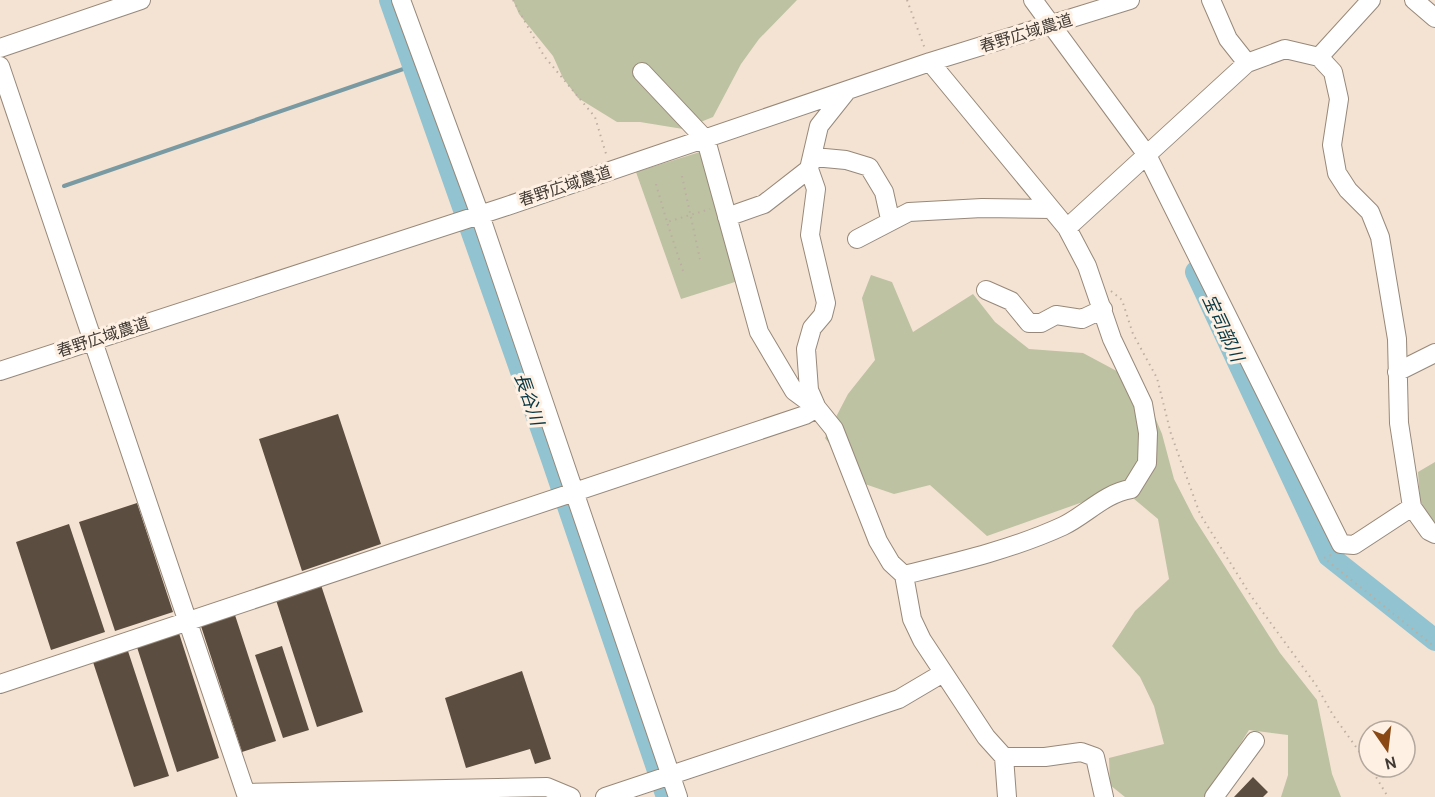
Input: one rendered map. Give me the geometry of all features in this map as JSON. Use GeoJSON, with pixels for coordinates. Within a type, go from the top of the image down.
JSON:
{"type":"FeatureCollection","features":[{"type":"Feature","properties":{"kind":"street"},"geometry":{"type":"LineString","coordinates":[[0,48],[141,0]]}},
{"type":"Feature","properties":{"kind":"street"},"geometry":{"type":"LineString","coordinates":[[401,0],[480,215],[567,494],[663,777],[678,797]]}},
{"type":"Feature","properties":{"kind":"street"},"geometry":{"type":"LineString","coordinates":[[1034,0],[1044,28],[1147,155],[1341,544],[1354,545],[1412,507]]}},
{"type":"Feature","properties":{"kind":"street","name":"春野広域農道"},"geometry":{"type":"LineString","coordinates":[[0,371],[453,224],[930,63],[1130,0]]}},
{"type":"Feature","properties":{"kind":"street"},"geometry":{"type":"LineString","coordinates":[[1211,0],[1228,39],[1247,63]]}},
{"type":"Feature","properties":{"kind":"street"},"geometry":{"type":"LineString","coordinates":[[1319,57],[1371,0]]}},
{"type":"Feature","properties":{"kind":"street"},"geometry":{"type":"LineString","coordinates":[[1414,0],[1435,18]]}},
{"type":"Feature","properties":{"kind":"street"},"geometry":{"type":"LineString","coordinates":[[1066,228],[1247,63],[1285,49],[1319,57],[1333,72],[1339,99],[1332,145],[1337,173],[1348,190],[1370,212],[1380,237],[1397,339],[1399,423],[1412,507],[1429,531],[1435,534]]}},
{"type":"Feature","properties":{"kind":"street"},"geometry":{"type":"LineString","coordinates":[[904,575],[1019,543],[1063,525],[1117,491],[1131,489],[1147,463],[1148,433],[1143,404],[1112,339],[1088,270],[1066,228],[930,63]]}},
{"type":"Feature","properties":{"kind":"street"},"geometry":{"type":"LineString","coordinates":[[0,66],[247,795],[469,793],[547,787],[571,797]]}},
{"type":"Feature","properties":{"kind":"street"},"geometry":{"type":"LineString","coordinates":[[642,72],[706,140],[759,332],[794,391],[817,408]]}},
{"type":"Feature","properties":{"kind":"street"},"geometry":{"type":"LineString","coordinates":[[846,92],[819,126],[811,163],[816,189],[810,235],[826,303],[823,315],[812,328],[806,349],[808,390],[817,408],[834,429],[878,541],[891,563],[904,575],[912,619],[942,674],[986,737],[1004,757],[1007,797]]}},
{"type":"Feature","properties":{"kind":"street"},"geometry":{"type":"LineString","coordinates":[[726,211],[764,204],[811,163],[846,160],[869,167],[884,192],[890,219]]}},
{"type":"Feature","properties":{"kind":"street"},"geometry":{"type":"LineString","coordinates":[[856,239],[890,219],[909,212],[982,208],[1051,209]]}},
{"type":"Feature","properties":{"kind":"street"},"geometry":{"type":"LineString","coordinates":[[986,290],[1011,301],[1029,323],[1041,323],[1056,315],[1082,319],[1103,309]]}},
{"type":"Feature","properties":{"kind":"street"},"geometry":{"type":"LineString","coordinates":[[1397,372],[1435,353]]}},
{"type":"Feature","properties":{"kind":"street"},"geometry":{"type":"LineString","coordinates":[[0,684],[805,415],[817,408]]}},
{"type":"Feature","properties":{"kind":"street"},"geometry":{"type":"LineString","coordinates":[[604,797],[899,699],[942,674]]}},
{"type":"Feature","properties":{"kind":"street"},"geometry":{"type":"LineString","coordinates":[[1214,797],[1255,741]]}},
{"type":"Feature","properties":{"kind":"street"},"geometry":{"type":"LineString","coordinates":[[1004,757],[1045,757],[1081,752],[1095,757],[1104,797]]}},
{"type":"Feature","properties":{"kind":"path"},"geometry":{"type":"LineString","coordinates":[[513,0],[544,56],[596,117],[611,171]]}},
{"type":"Feature","properties":{"kind":"path"},"geometry":{"type":"LineString","coordinates":[[907,0],[930,63]]}},
{"type":"Feature","properties":{"kind":"path"},"geometry":{"type":"LineString","coordinates":[[682,176],[700,259]]}},
{"type":"Feature","properties":{"kind":"path"},"geometry":{"type":"LineString","coordinates":[[656,184],[683,271]]}},
{"type":"Feature","properties":{"kind":"path"},"geometry":{"type":"LineString","coordinates":[[666,222],[692,214],[726,211]]}},
{"type":"Feature","properties":{"kind":"path"},"geometry":{"type":"LineString","coordinates":[[1088,270],[1122,300],[1133,334],[1157,378],[1171,434],[1200,514],[1251,596],[1316,685],[1333,715],[1357,748]]}},
{"type":"Feature","properties":{"kind":"path"},"geometry":{"type":"LineString","coordinates":[[1378,779],[1388,797]]}},
{"type":"Feature","properties":{"kind":"green space"},"geometry":{"type":"Polygon","coordinates":[[[513,0],[797,0],[759,39],[741,64],[713,117],[683,129],[640,122],[617,122],[578,98],[563,78],[553,56],[519,14],[513,0]]]}},
{"type":"Feature","properties":{"kind":"green space"},"geometry":{"type":"Polygon","coordinates":[[[703,151],[738,281],[681,299],[636,172],[703,151]]]}},
{"type":"Feature","properties":{"kind":"green space"},"geometry":{"type":"Polygon","coordinates":[[[871,275],[892,282],[913,332],[973,294],[995,322],[1029,349],[1083,353],[1141,384],[1162,434],[1174,479],[1194,518],[1280,653],[1317,700],[1332,774],[1341,797],[1281,797],[1288,775],[1288,735],[1249,730],[1207,797],[1125,797],[1110,785],[1109,758],[1164,744],[1154,706],[1140,677],[1112,646],[1135,611],[1169,579],[1158,519],[1127,493],[1080,503],[987,536],[930,485],[894,494],[859,482],[825,438],[848,394],[875,360],[862,298],[871,275]]]}},
{"type":"Feature","properties":{"kind":"green space"},"geometry":{"type":"Polygon","coordinates":[[[1435,462],[1435,524],[1420,501],[1418,472],[1435,462]]]}},
{"type":"Feature","properties":{"kind":"building"},"geometry":{"type":"Polygon","coordinates":[[[338,414],[381,544],[302,571],[259,439],[338,414]]]}},
{"type":"Feature","properties":{"kind":"building"},"geometry":{"type":"Polygon","coordinates":[[[137,503],[173,612],[115,631],[79,522],[137,503]]]}},
{"type":"Feature","properties":{"kind":"building"},"geometry":{"type":"Polygon","coordinates":[[[69,524],[105,632],[51,650],[16,542],[69,524]]]}},
{"type":"Feature","properties":{"kind":"building"},"geometry":{"type":"Polygon","coordinates":[[[320,582],[363,712],[317,727],[275,597],[320,582]]]}},
{"type":"Feature","properties":{"kind":"building"},"geometry":{"type":"Polygon","coordinates":[[[234,612],[276,741],[242,752],[200,623],[234,612]]]}},
{"type":"Feature","properties":{"kind":"building"},"geometry":{"type":"Polygon","coordinates":[[[178,630],[219,758],[177,772],[136,644],[178,630]]]}},
{"type":"Feature","properties":{"kind":"building"},"geometry":{"type":"Polygon","coordinates":[[[282,646],[309,730],[283,738],[255,655],[282,646]]]}},
{"type":"Feature","properties":{"kind":"building"},"geometry":{"type":"Polygon","coordinates":[[[127,648],[169,776],[134,787],[92,659],[127,648]]]}},
{"type":"Feature","properties":{"kind":"building"},"geometry":{"type":"Polygon","coordinates":[[[522,671],[551,759],[535,764],[530,749],[466,768],[445,698],[522,671]]]}},
{"type":"Feature","properties":{"kind":"building"},"geometry":{"type":"Polygon","coordinates":[[[1253,777],[1268,792],[1263,797],[1234,797],[1253,777]]]}},
{"type":"Feature","properties":{"kind":"waterway","name":"長谷川"},"geometry":{"type":"LineString","coordinates":[[390,0],[552,459],[667,797]]}},
{"type":"Feature","properties":{"kind":"waterway"},"geometry":{"type":"LineString","coordinates":[[64,186],[412,66]]}},
{"type":"Feature","properties":{"kind":"waterway","name":"宝司部川"},"geometry":{"type":"LineString","coordinates":[[1196,272],[1329,556],[1435,640]]}}]}
